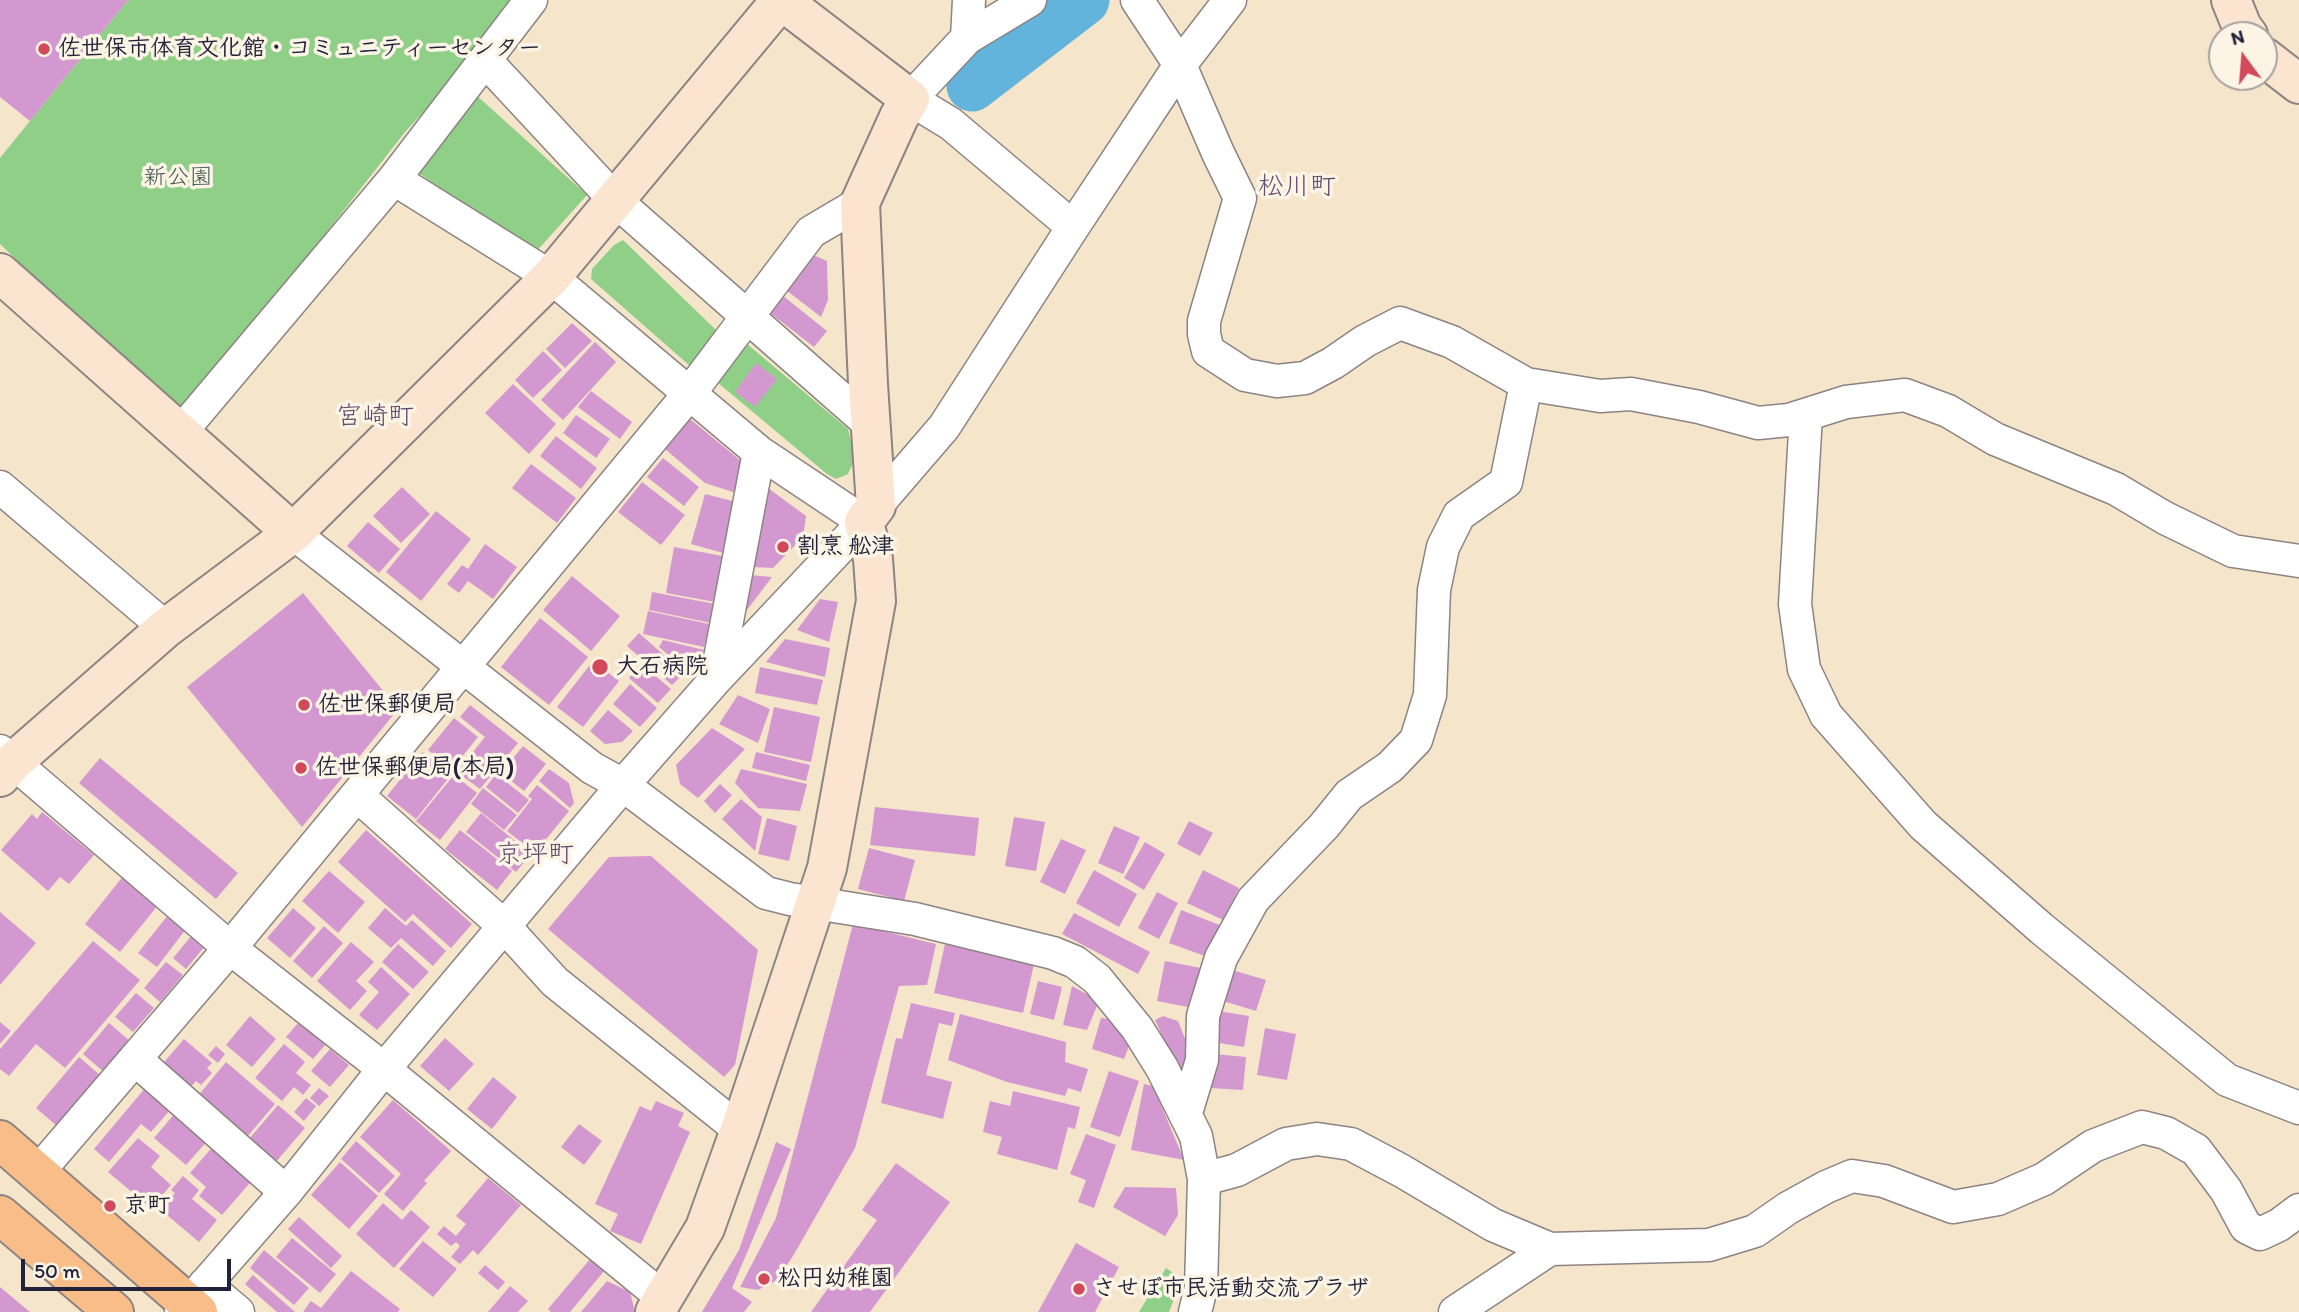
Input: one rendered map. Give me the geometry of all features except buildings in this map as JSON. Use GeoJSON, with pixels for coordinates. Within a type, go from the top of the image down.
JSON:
{"type":"FeatureCollection","features":[{"type":"Feature","properties":{"kind":"highway"},"geometry":{"type":"LineString","coordinates":[[0,1140],[193,1303]]}},
{"type":"Feature","properties":{"kind":"highway"},"geometry":{"type":"LineString","coordinates":[[0,1215],[114,1312]]}},
{"type":"Feature","properties":{"kind":"street"},"geometry":{"type":"LineString","coordinates":[[180,433],[394,179],[531,0]]}},
{"type":"Feature","properties":{"kind":"street"},"geometry":{"type":"LineString","coordinates":[[1030,0],[967,38],[910,99],[898,117],[860,203],[872,426],[870,514],[876,601],[827,868],[705,1228],[658,1304],[384,1069],[230,948],[4,763],[166,628],[293,533],[551,277],[781,0],[910,99],[951,124],[1073,226]]}},
{"type":"Feature","properties":{"kind":"street"},"geometry":{"type":"LineString","coordinates":[[967,38],[969,0]]}},
{"type":"Feature","properties":{"kind":"street"},"geometry":{"type":"LineString","coordinates":[[1137,0],[1180,65],[1240,198],[1204,321],[1204,334],[1208,351],[1245,375],[1277,381],[1305,378],[1400,323],[1452,342],[1527,384],[1600,396],[1631,394],[1699,407],[1758,423],[1789,420],[1846,402],[1905,395],[1948,411],[1995,439],[2116,489],[2165,518],[2233,551],[2299,561]]}},
{"type":"Feature","properties":{"kind":"street"},"geometry":{"type":"LineString","coordinates":[[238,1312],[193,1303],[384,1069],[624,785],[716,679],[870,514],[944,428],[1180,65],[1230,0]]}},
{"type":"Feature","properties":{"kind":"street"},"geometry":{"type":"LineString","coordinates":[[2231,0],[2240,21]]}},
{"type":"Feature","properties":{"kind":"street"},"geometry":{"type":"LineString","coordinates":[[485,60],[616,201],[872,426]]}},
{"type":"Feature","properties":{"kind":"street"},"geometry":{"type":"LineString","coordinates":[[2278,68],[2299,84]]}},
{"type":"Feature","properties":{"kind":"street"},"geometry":{"type":"LineString","coordinates":[[394,179],[551,277],[759,452],[870,514]]}},
{"type":"Feature","properties":{"kind":"street"},"geometry":{"type":"LineString","coordinates":[[38,1172],[230,948],[689,394],[811,232],[860,203]]}},
{"type":"Feature","properties":{"kind":"street"},"geometry":{"type":"LineString","coordinates":[[0,273],[293,533],[592,768],[624,785],[766,892],[790,900],[915,919],[1053,953],[1074,962],[1097,979],[1125,1011],[1162,1068],[1196,1136],[1204,1179],[1201,1288],[1195,1312]]}},
{"type":"Feature","properties":{"kind":"street"},"geometry":{"type":"LineString","coordinates":[[1185,1112],[1202,1060],[1203,1016],[1221,958],[1254,900],[1324,826],[1349,795],[1390,767],[1416,740],[1430,695],[1434,590],[1443,547],[1459,515],[1506,482],[1527,384]]}},
{"type":"Feature","properties":{"kind":"street"},"geometry":{"type":"LineString","coordinates":[[1806,415],[1795,604],[1804,669],[1825,715],[1923,825],[2042,929],[2227,1080],[2299,1108]]}},
{"type":"Feature","properties":{"kind":"street"},"geometry":{"type":"LineString","coordinates":[[716,679],[759,452]]}},
{"type":"Feature","properties":{"kind":"street"},"geometry":{"type":"LineString","coordinates":[[0,487],[166,628]]}},
{"type":"Feature","properties":{"kind":"street"},"geometry":{"type":"LineString","coordinates":[[357,795],[505,927],[555,982],[740,1130]]}},
{"type":"Feature","properties":{"kind":"street"},"geometry":{"type":"LineString","coordinates":[[135,1059],[286,1192]]}},
{"type":"Feature","properties":{"kind":"street"},"geometry":{"type":"LineString","coordinates":[[1204,1179],[1237,1170],[1286,1144],[1317,1139],[1351,1144],[1493,1225],[1550,1249],[1709,1245],[1755,1231],[1788,1208],[1853,1176],[1884,1181],[1953,1207],[1998,1199],[2044,1178],[2093,1146],[2142,1127],[2166,1133],[2196,1150],[2226,1190],[2246,1227],[2260,1234],[2279,1225],[2299,1210]]}},
{"type":"Feature","properties":{"kind":"street"},"geometry":{"type":"LineString","coordinates":[[1455,1312],[1550,1249]]}},
{"type":"Feature","properties":{"kind":"green space","name":"新公園"},"geometry":{"type":"Polygon","coordinates":[[[128,0],[514,0],[439,95],[405,132],[192,404],[169,406],[0,244],[0,158],[128,0]]]}},
{"type":"Feature","properties":{"kind":"green space"},"geometry":{"type":"Polygon","coordinates":[[[475,94],[587,195],[534,254],[416,171],[475,94]]]}},
{"type":"Feature","properties":{"kind":"green space"},"geometry":{"type":"Polygon","coordinates":[[[623,240],[716,330],[690,366],[591,279],[592,269],[614,245],[623,240]]]}},
{"type":"Feature","properties":{"kind":"green space"},"geometry":{"type":"Polygon","coordinates":[[[746,343],[848,429],[855,458],[848,474],[836,479],[827,474],[717,382],[746,343]]]}},
{"type":"Feature","properties":{"kind":"green space"},"geometry":{"type":"Polygon","coordinates":[[[1166,1268],[1182,1279],[1169,1312],[1139,1312],[1166,1268]]]}},
{"type":"Feature","properties":{"kind":"waterway"},"geometry":{"type":"LineString","coordinates":[[972,86],[1084,0]]}},
{"type":"Feature","properties":{"kind":"place","name":"佐世保市体育文化館・コミュニティーセンター"},"geometry":{"type":"Point","coordinates":[44,49]}},
{"type":"Feature","properties":{"kind":"place","name":"割烹 舩津"},"geometry":{"type":"Point","coordinates":[783,547]}},
{"type":"Feature","properties":{"kind":"place","name":"大石病院"},"geometry":{"type":"Point","coordinates":[600,667]}},
{"type":"Feature","properties":{"kind":"place","name":"佐世保郵便局"},"geometry":{"type":"Point","coordinates":[304,705]}},
{"type":"Feature","properties":{"kind":"place","name":"佐世保郵便局(本局)"},"geometry":{"type":"Point","coordinates":[301,768]}},
{"type":"Feature","properties":{"kind":"place","name":"京町"},"geometry":{"type":"Point","coordinates":[110,1206]}},
{"type":"Feature","properties":{"kind":"place","name":"松円幼稚園"},"geometry":{"type":"Point","coordinates":[764,1279]}},
{"type":"Feature","properties":{"kind":"place","name":"させぼ市民活動交流プラザ"},"geometry":{"type":"Point","coordinates":[1079,1289]}},
{"type":"Feature","properties":{"kind":"district","name":"松川町"},"geometry":{"type":"Point","coordinates":[1297,187]}},
{"type":"Feature","properties":{"kind":"district","name":"宮崎町"},"geometry":{"type":"Point","coordinates":[375,417]}},
{"type":"Feature","properties":{"kind":"district","name":"京坪町"},"geometry":{"type":"Point","coordinates":[535,855]}}]}
